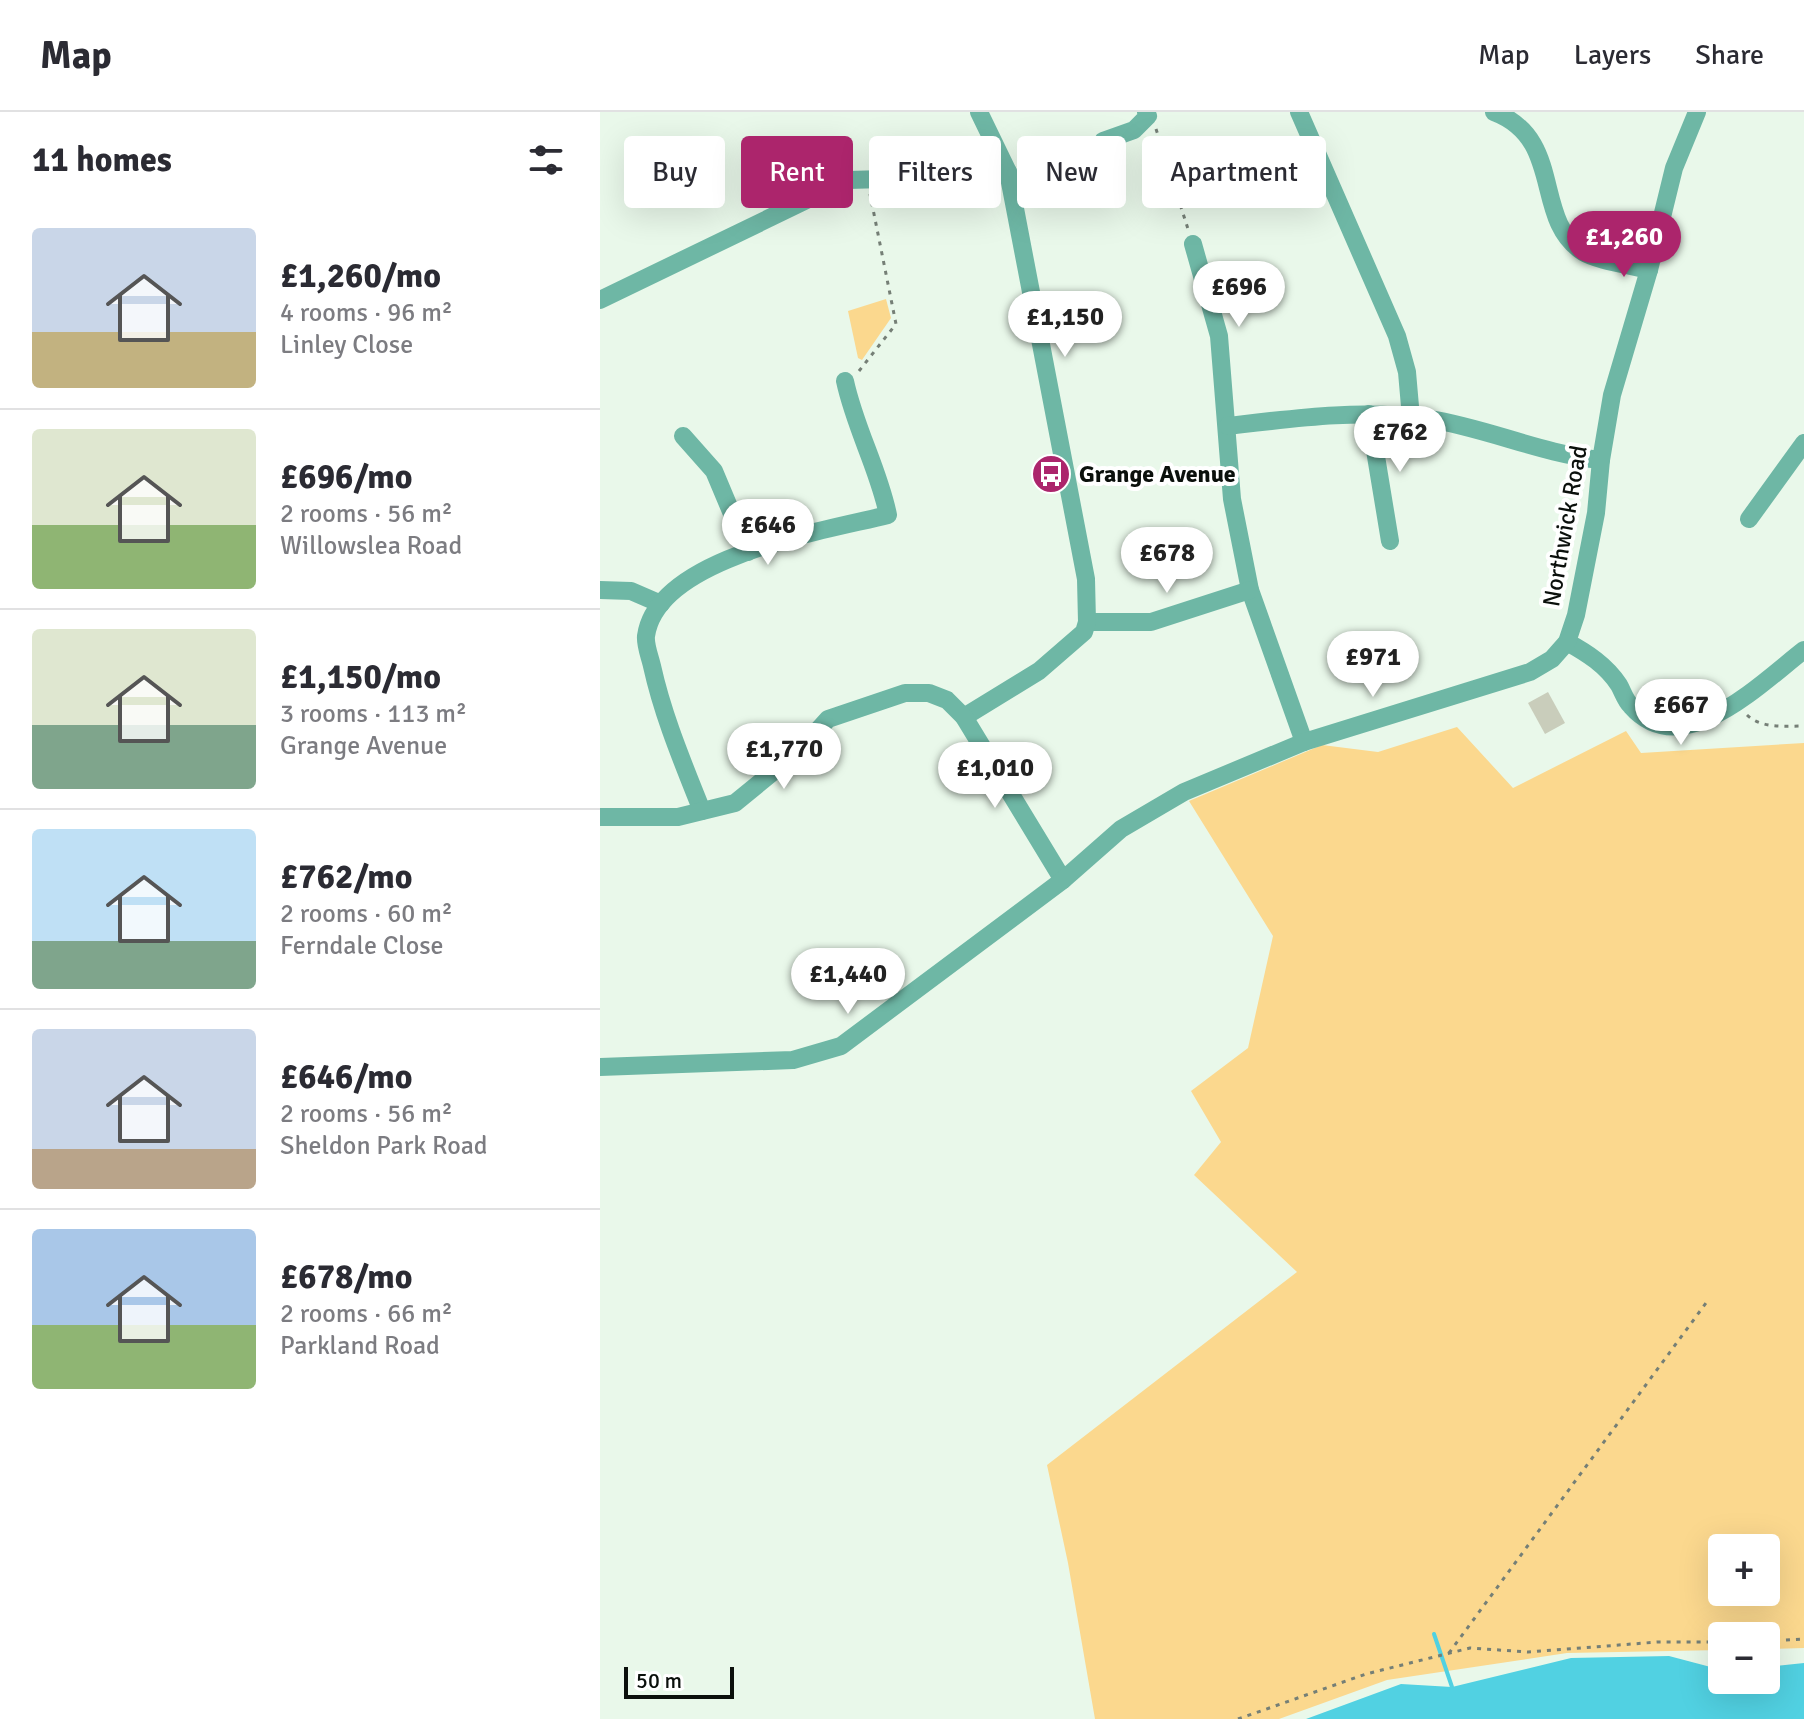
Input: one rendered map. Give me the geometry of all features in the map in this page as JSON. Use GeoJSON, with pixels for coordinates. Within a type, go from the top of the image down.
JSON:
{"type":"FeatureCollection","features":[{"type":"Feature","properties":{"kind":"street"},"geometry":{"type":"LineString","coordinates":[[964,717],[1039,671],[1084,632],[1087,622],[1086,579],[1008,172],[979,112]]}},
{"type":"Feature","properties":{"kind":"street"},"geometry":{"type":"LineString","coordinates":[[1299,112],[1397,336],[1407,372],[1411,418]]}},
{"type":"Feature","properties":{"kind":"street"},"geometry":{"type":"LineString","coordinates":[[1494,112],[1514,120],[1529,136],[1540,157],[1557,217],[1567,238],[1585,253],[1649,270]]}},
{"type":"Feature","properties":{"kind":"street","name":"Northwick Road"},"geometry":{"type":"LineString","coordinates":[[600,1067],[793,1060],[841,1046],[1063,880],[1121,829],[1171,800],[1304,742],[1530,672],[1552,659],[1567,642],[1576,615],[1596,513],[1612,395],[1649,270],[1674,168],[1697,112]]}},
{"type":"Feature","properties":{"kind":"street"},"geometry":{"type":"LineString","coordinates":[[1117,136],[1134,130],[1147,114]]}},
{"type":"Feature","properties":{"kind":"street"},"geometry":{"type":"LineString","coordinates":[[1001,174],[1008,172]]}},
{"type":"Feature","properties":{"kind":"street"},"geometry":{"type":"LineString","coordinates":[[600,300],[836,185],[848,180],[869,179]]}},
{"type":"Feature","properties":{"kind":"street"},"geometry":{"type":"LineString","coordinates":[[1193,244],[1219,336],[1232,499],[1250,590],[1304,742]]}},
{"type":"Feature","properties":{"kind":"street"},"geometry":{"type":"LineString","coordinates":[[702,811],[660,702],[645,638],[653,613],[694,574],[768,544],[888,515],[883,491],[855,421],[845,381]]}},
{"type":"Feature","properties":{"kind":"street"},"geometry":{"type":"LineString","coordinates":[[1228,426],[1334,414],[1369,414],[1431,420],[1601,460]]}},
{"type":"Feature","properties":{"kind":"street"},"geometry":{"type":"LineString","coordinates":[[1369,414],[1390,541]]}},
{"type":"Feature","properties":{"kind":"street"},"geometry":{"type":"LineString","coordinates":[[683,436],[714,471],[748,552]]}},
{"type":"Feature","properties":{"kind":"street"},"geometry":{"type":"LineString","coordinates":[[1749,519],[1804,443]]}},
{"type":"Feature","properties":{"kind":"street"},"geometry":{"type":"LineString","coordinates":[[600,590],[631,591],[661,604]]}},
{"type":"Feature","properties":{"kind":"street"},"geometry":{"type":"LineString","coordinates":[[1087,622],[1151,622],[1250,590]]}},
{"type":"Feature","properties":{"kind":"street"},"geometry":{"type":"LineString","coordinates":[[1567,642],[1601,664],[1618,683],[1629,705],[1648,722],[1667,727],[1688,726],[1710,718],[1804,650]]}},
{"type":"Feature","properties":{"kind":"street"},"geometry":{"type":"LineString","coordinates":[[600,817],[678,817],[735,803],[801,749],[828,719],[905,693],[929,693],[947,700],[964,717],[1063,880]]}},
{"type":"Feature","properties":{"kind":"path"},"geometry":{"type":"LineString","coordinates":[[1147,114],[1154,125],[1193,244]]}},
{"type":"Feature","properties":{"kind":"path"},"geometry":{"type":"LineString","coordinates":[[845,381],[856,377],[862,364],[896,324],[874,208]]}},
{"type":"Feature","properties":{"kind":"path"},"geometry":{"type":"LineString","coordinates":[[1734,703],[1753,721],[1767,725],[1804,726]]}},
{"type":"Feature","properties":{"kind":"path"},"geometry":{"type":"LineString","coordinates":[[1449,1653],[1706,1303]]}},
{"type":"Feature","properties":{"kind":"path"},"geometry":{"type":"LineString","coordinates":[[1780,1640],[1804,1639]]}},
{"type":"Feature","properties":{"kind":"path"},"geometry":{"type":"LineString","coordinates":[[1238,1719],[1366,1674],[1470,1648],[1528,1652],[1658,1642],[1708,1642]]}},
{"type":"Feature","properties":{"kind":"shaded area"},"geometry":{"type":"Polygon","coordinates":[[[886,299],[891,318],[862,360],[858,358],[848,311],[886,299]]]}},
{"type":"Feature","properties":{"kind":"shaded area"},"geometry":{"type":"Polygon","coordinates":[[[1457,727],[1513,788],[1626,731],[1641,753],[1804,743],[1804,1648],[1780,1649],[1780,1622],[1708,1622],[1708,1650],[1567,1653],[1387,1680],[1279,1719],[1095,1719],[1068,1563],[1047,1465],[1297,1272],[1194,1175],[1221,1142],[1191,1091],[1248,1048],[1273,936],[1189,801],[1322,745],[1378,752],[1457,727]]]}},
{"type":"Feature","properties":{"kind":"water"},"geometry":{"type":"Polygon","coordinates":[[[1669,1656],[1708,1666],[1708,1694],[1780,1694],[1780,1666],[1804,1663],[1804,1719],[1306,1719],[1401,1684],[1452,1687],[1571,1658],[1669,1656]]]}},
{"type":"Feature","properties":{"kind":"building"},"geometry":{"type":"Polygon","coordinates":[[[1548,692],[1565,723],[1545,734],[1528,703],[1548,692]]]}},
{"type":"Feature","properties":{"kind":"waterway"},"geometry":{"type":"LineString","coordinates":[[1434,1634],[1452,1687]]}},
{"type":"Feature","properties":{"kind":"place","name":"Grange Avenue"},"geometry":{"type":"Point","coordinates":[1051,474]}}]}
